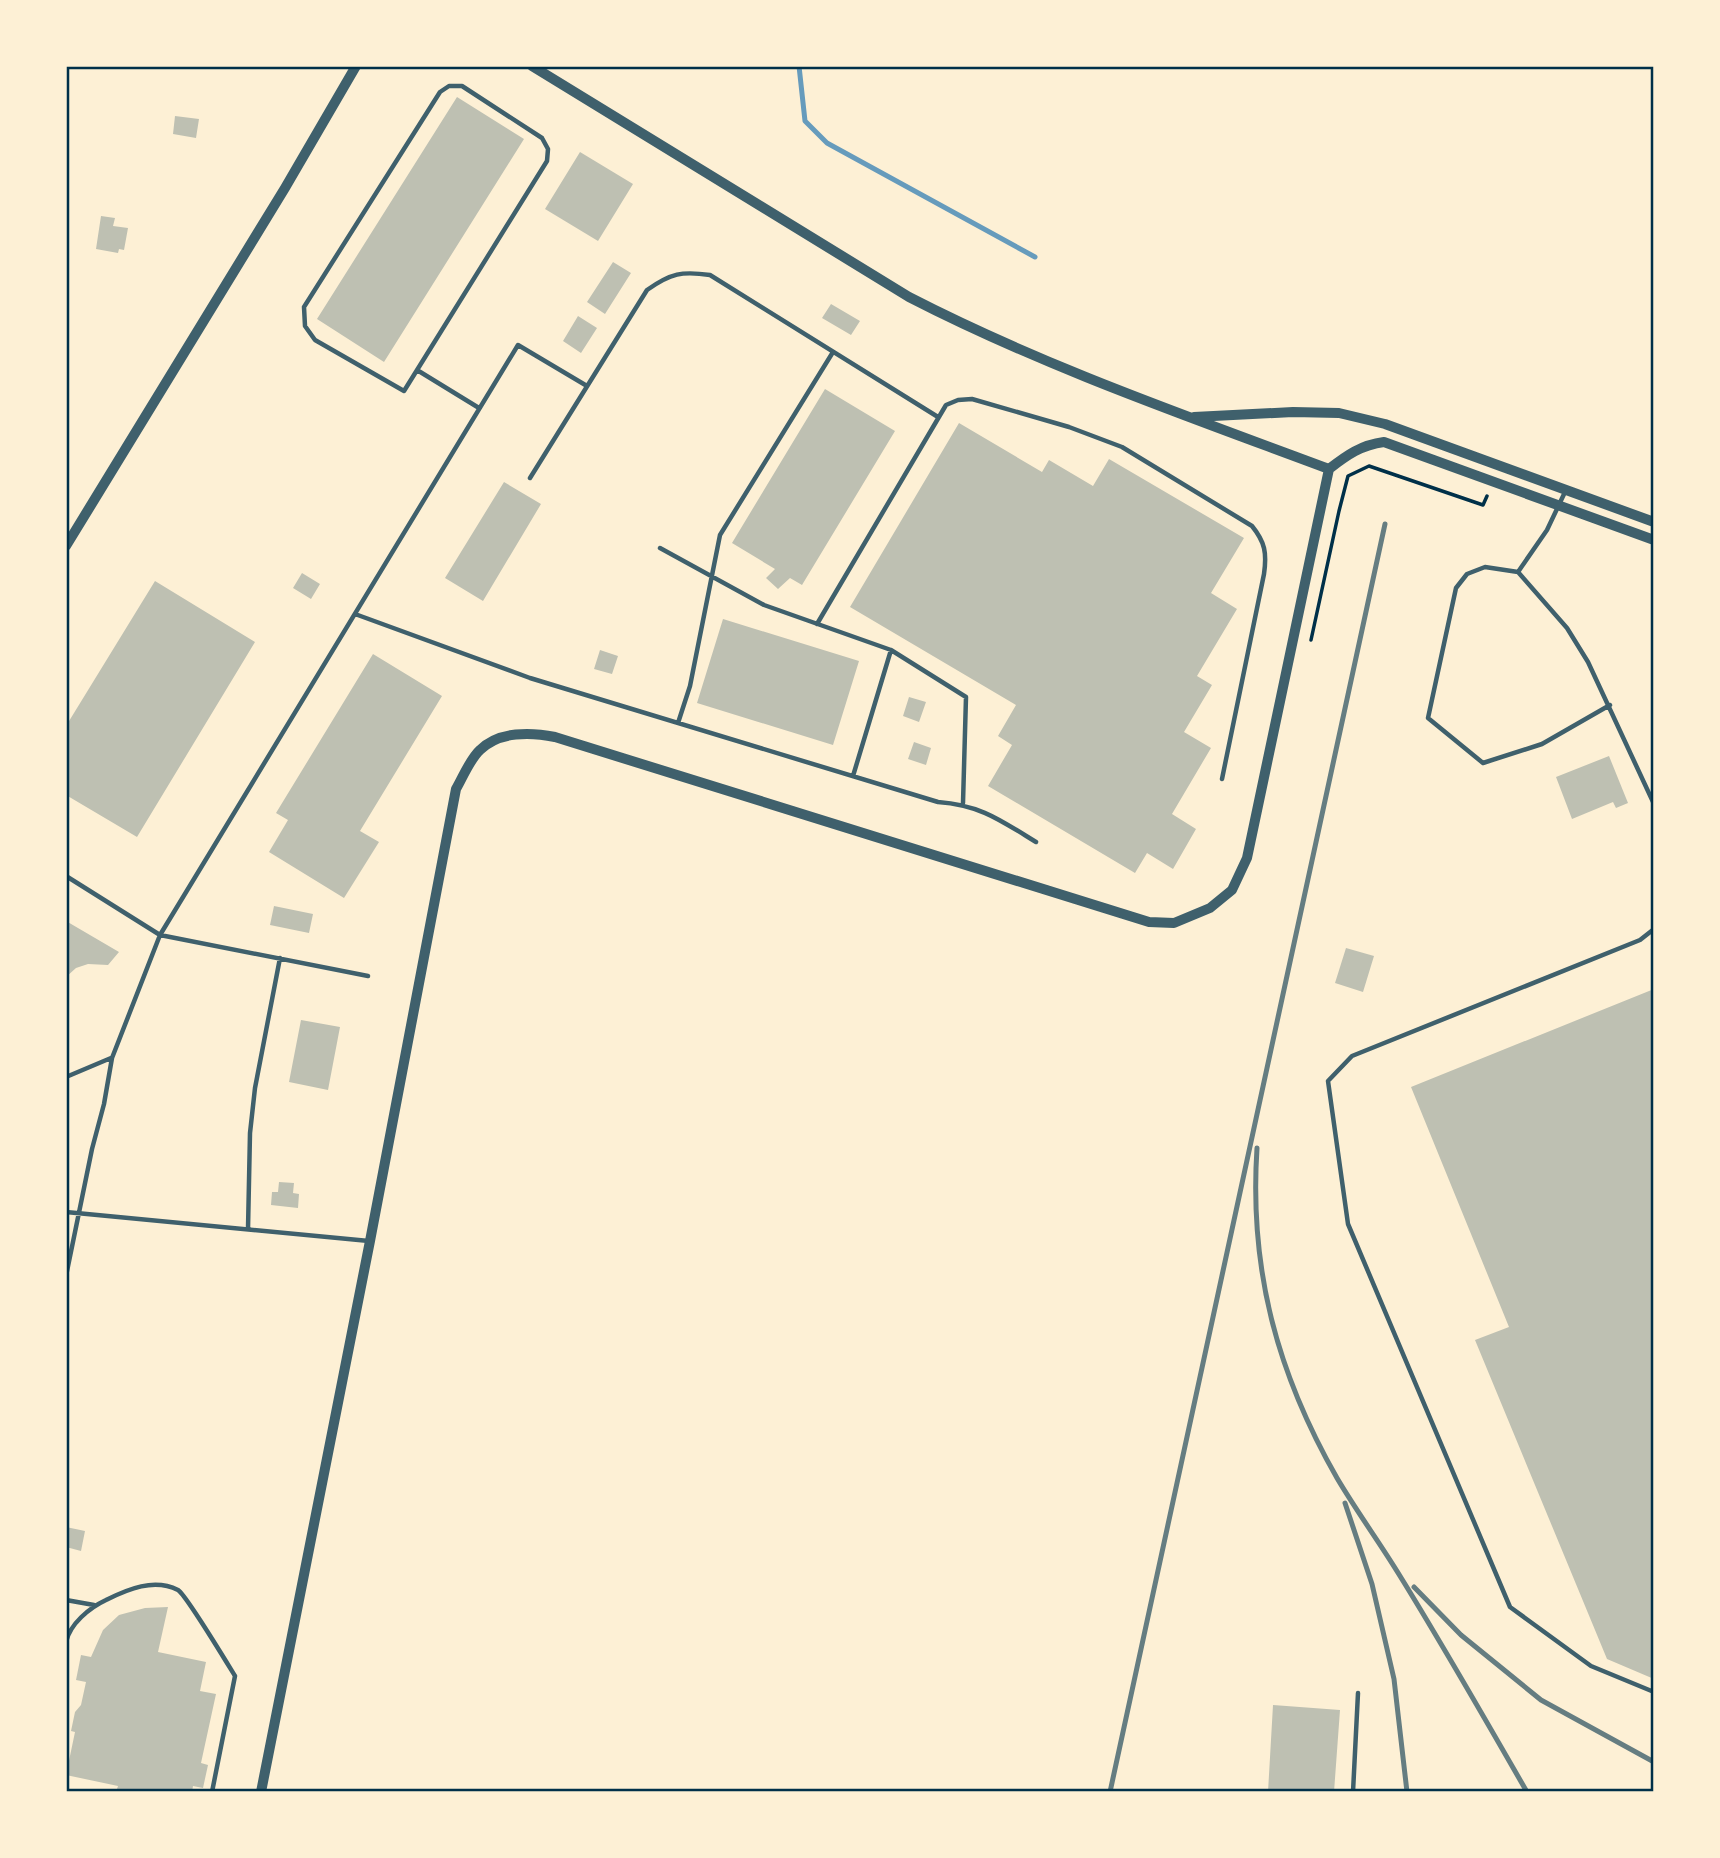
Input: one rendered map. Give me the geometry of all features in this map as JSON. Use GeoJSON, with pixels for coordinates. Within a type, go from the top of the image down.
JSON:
{"type":"FeatureCollection","features":[{"type":"Feature","properties":{"kind":"street"},"geometry":{"type":"LineString","coordinates":[[66,546],[285,188],[356,66]]}},
{"type":"Feature","properties":{"kind":"street"},"geometry":{"type":"LineString","coordinates":[[532,66],[909,296],[999,341],[1191,418],[1329,469]]}},
{"type":"Feature","properties":{"kind":"street"},"geometry":{"type":"LineString","coordinates":[[1191,418],[1269,412],[1339,413],[1385,424],[1654,522]]}},
{"type":"Feature","properties":{"kind":"street"},"geometry":{"type":"LineString","coordinates":[[261,1791],[456,789],[479,750],[500,738],[522,734],[555,737],[1149,922],[1174,923],[1210,908],[1233,890],[1247,859],[1329,469],[1352,451],[1370,444],[1384,442],[1399,445],[1654,540]]}},
{"type":"Feature","properties":{"kind":"lane"},"geometry":{"type":"LineString","coordinates":[[449,86],[462,86],[542,138],[548,149],[547,161],[417,370],[404,391],[314,340],[304,326],[304,307],[440,92],[449,86]]}},
{"type":"Feature","properties":{"kind":"lane"},"geometry":{"type":"LineString","coordinates":[[530,478],[648,290],[665,277],[686,271],[710,275],[938,416]]}},
{"type":"Feature","properties":{"kind":"lane"},"geometry":{"type":"LineString","coordinates":[[66,1276],[112,1058],[160,935],[517,345],[587,386]]}},
{"type":"Feature","properties":{"kind":"lane"},"geometry":{"type":"LineString","coordinates":[[678,723],[690,686],[720,535],[833,352]]}},
{"type":"Feature","properties":{"kind":"lane"},"geometry":{"type":"LineString","coordinates":[[417,370],[479,408]]}},
{"type":"Feature","properties":{"kind":"lane"},"geometry":{"type":"LineString","coordinates":[[817,624],[946,405],[958,400],[972,399],[1069,427],[1122,447],[1252,526],[1263,540],[1267,556],[1222,779]]}},
{"type":"Feature","properties":{"kind":"lane"},"geometry":{"type":"LineString","coordinates":[[1518,572],[1547,530],[1566,490]]}},
{"type":"Feature","properties":{"kind":"lane"},"geometry":{"type":"LineString","coordinates":[[660,548],[764,605],[891,650],[966,697],[963,803]]}},
{"type":"Feature","properties":{"kind":"lane"},"geometry":{"type":"LineString","coordinates":[[1610,705],[1542,744],[1483,763],[1428,718],[1456,588],[1467,574],[1485,567],[1518,572],[1567,628],[1610,705],[1654,804]]}},
{"type":"Feature","properties":{"kind":"lane"},"geometry":{"type":"LineString","coordinates":[[355,614],[530,678],[938,802],[963,803],[987,812],[1036,842]]}},
{"type":"Feature","properties":{"kind":"lane"},"geometry":{"type":"LineString","coordinates":[[853,776],[891,650]]}},
{"type":"Feature","properties":{"kind":"lane"},"geometry":{"type":"LineString","coordinates":[[66,876],[160,935],[368,976]]}},
{"type":"Feature","properties":{"kind":"lane"},"geometry":{"type":"LineString","coordinates":[[1654,929],[1640,940],[1352,1056],[1328,1081],[1348,1224],[1510,1607],[1591,1666],[1654,1692]]}},
{"type":"Feature","properties":{"kind":"lane"},"geometry":{"type":"LineString","coordinates":[[248,1229],[250,1133],[255,1088],[280,958]]}},
{"type":"Feature","properties":{"kind":"lane"},"geometry":{"type":"LineString","coordinates":[[66,1077],[112,1058]]}},
{"type":"Feature","properties":{"kind":"lane"},"geometry":{"type":"LineString","coordinates":[[66,1212],[370,1241]]}},
{"type":"Feature","properties":{"kind":"lane"},"geometry":{"type":"LineString","coordinates":[[66,1642],[68,1632],[94,1605],[131,1588],[160,1585],[181,1591],[235,1676],[212,1791]]}},
{"type":"Feature","properties":{"kind":"lane"},"geometry":{"type":"LineString","coordinates":[[66,1600],[94,1605]]}},
{"type":"Feature","properties":{"kind":"lane"},"geometry":{"type":"LineString","coordinates":[[1353,1791],[1358,1693]]}},
{"type":"Feature","properties":{"kind":"path"},"geometry":{"type":"LineString","coordinates":[[1311,640],[1348,476],[1369,466],[1483,505],[1487,496]]}},
{"type":"Feature","properties":{"kind":"building"},"geometry":{"type":"Polygon","coordinates":[[[457,97],[524,139],[384,362],[317,319],[457,97]]]}},
{"type":"Feature","properties":{"kind":"building"},"geometry":{"type":"Polygon","coordinates":[[[175,116],[199,119],[196,138],[173,134],[175,116]]]}},
{"type":"Feature","properties":{"kind":"building"},"geometry":{"type":"Polygon","coordinates":[[[580,152],[633,184],[598,241],[545,209],[580,152]]]}},
{"type":"Feature","properties":{"kind":"building"},"geometry":{"type":"Polygon","coordinates":[[[101,216],[115,218],[113,226],[128,228],[124,250],[119,249],[118,253],[96,249],[101,216]]]}},
{"type":"Feature","properties":{"kind":"building"},"geometry":{"type":"Polygon","coordinates":[[[613,262],[631,273],[605,314],[587,302],[613,262]]]}},
{"type":"Feature","properties":{"kind":"building"},"geometry":{"type":"Polygon","coordinates":[[[831,304],[860,321],[851,335],[822,318],[831,304]]]}},
{"type":"Feature","properties":{"kind":"building"},"geometry":{"type":"Polygon","coordinates":[[[578,316],[597,328],[581,353],[563,341],[578,316]]]}},
{"type":"Feature","properties":{"kind":"building"},"geometry":{"type":"Polygon","coordinates":[[[825,389],[895,431],[802,585],[790,578],[778,589],[766,578],[775,569],[732,543],[825,389]]]}},
{"type":"Feature","properties":{"kind":"building"},"geometry":{"type":"Polygon","coordinates":[[[959,423],[1042,472],[1049,460],[1093,486],[1109,459],[1244,538],[1211,593],[1237,609],[1197,676],[1212,685],[1184,732],[1211,748],[1172,814],[1196,829],[1173,869],[1147,853],[1135,873],[988,786],[1012,745],[998,736],[1016,705],[850,607],[959,423]]]}},
{"type":"Feature","properties":{"kind":"building"},"geometry":{"type":"Polygon","coordinates":[[[504,482],[541,504],[483,601],[445,578],[504,482]]]}},
{"type":"Feature","properties":{"kind":"building"},"geometry":{"type":"Polygon","coordinates":[[[302,573],[320,584],[311,599],[293,588],[302,573]]]}},
{"type":"Feature","properties":{"kind":"building"},"geometry":{"type":"Polygon","coordinates":[[[155,581],[255,642],[137,837],[66,795],[66,726],[155,581]]]}},
{"type":"Feature","properties":{"kind":"building"},"geometry":{"type":"Polygon","coordinates":[[[723,619],[859,661],[833,745],[697,703],[723,619]]]}},
{"type":"Feature","properties":{"kind":"building"},"geometry":{"type":"Polygon","coordinates":[[[600,650],[618,656],[612,674],[594,669],[600,650]]]}},
{"type":"Feature","properties":{"kind":"building"},"geometry":{"type":"Polygon","coordinates":[[[373,654],[442,696],[360,831],[379,842],[344,898],[269,852],[288,820],[276,813],[373,654]]]}},
{"type":"Feature","properties":{"kind":"building"},"geometry":{"type":"Polygon","coordinates":[[[909,697],[926,702],[919,722],[903,716],[909,697]]]}},
{"type":"Feature","properties":{"kind":"building"},"geometry":{"type":"Polygon","coordinates":[[[914,742],[931,748],[926,765],[908,759],[914,742]]]}},
{"type":"Feature","properties":{"kind":"building"},"geometry":{"type":"Polygon","coordinates":[[[1609,756],[1628,803],[1616,808],[1613,802],[1572,819],[1556,777],[1609,756]]]}},
{"type":"Feature","properties":{"kind":"building"},"geometry":{"type":"Polygon","coordinates":[[[274,906],[313,914],[309,933],[270,925],[274,906]]]}},
{"type":"Feature","properties":{"kind":"building"},"geometry":{"type":"Polygon","coordinates":[[[66,921],[119,952],[108,965],[88,964],[76,968],[66,977],[66,921]]]}},
{"type":"Feature","properties":{"kind":"building"},"geometry":{"type":"Polygon","coordinates":[[[1346,948],[1374,956],[1363,992],[1335,983],[1346,948]]]}},
{"type":"Feature","properties":{"kind":"building"},"geometry":{"type":"Polygon","coordinates":[[[1654,989],[1654,1679],[1607,1659],[1475,1340],[1509,1327],[1411,1087],[1654,989]]]}},
{"type":"Feature","properties":{"kind":"building"},"geometry":{"type":"Polygon","coordinates":[[[301,1020],[340,1027],[328,1090],[289,1082],[301,1020]]]}},
{"type":"Feature","properties":{"kind":"building"},"geometry":{"type":"Polygon","coordinates":[[[279,1182],[294,1183],[293,1193],[299,1194],[298,1208],[271,1205],[272,1192],[278,1192],[279,1182]]]}},
{"type":"Feature","properties":{"kind":"building"},"geometry":{"type":"Polygon","coordinates":[[[66,1527],[85,1531],[81,1551],[66,1547],[66,1527]]]}},
{"type":"Feature","properties":{"kind":"building"},"geometry":{"type":"Polygon","coordinates":[[[168,1607],[158,1652],[206,1662],[200,1691],[216,1694],[201,1763],[208,1765],[203,1788],[193,1786],[192,1792],[116,1792],[118,1786],[66,1775],[75,1732],[71,1731],[75,1712],[81,1705],[86,1682],[76,1680],[81,1655],[91,1657],[103,1630],[119,1615],[145,1608],[168,1607]]]}},
{"type":"Feature","properties":{"kind":"building"},"geometry":{"type":"Polygon","coordinates":[[[1273,1705],[1340,1710],[1334,1792],[1268,1792],[1273,1705]]]}},
{"type":"Feature","properties":{"kind":"waterway"},"geometry":{"type":"LineString","coordinates":[[799,66],[805,121],[827,143],[1035,257]]}},
{"type":"Feature","properties":{"kind":"railway"},"geometry":{"type":"LineString","coordinates":[[1110,1792],[1385,524]]}},
{"type":"Feature","properties":{"kind":"railway"},"geometry":{"type":"LineString","coordinates":[[1257,1148],[1256,1193],[1263,1278],[1271,1319],[1298,1399],[1337,1478],[1416,1603],[1527,1792]]}},
{"type":"Feature","properties":{"kind":"railway"},"geometry":{"type":"LineString","coordinates":[[1345,1503],[1372,1584],[1394,1679],[1407,1792]]}},
{"type":"Feature","properties":{"kind":"railway"},"geometry":{"type":"LineString","coordinates":[[1414,1587],[1461,1635],[1541,1700],[1654,1762]]}}]}
